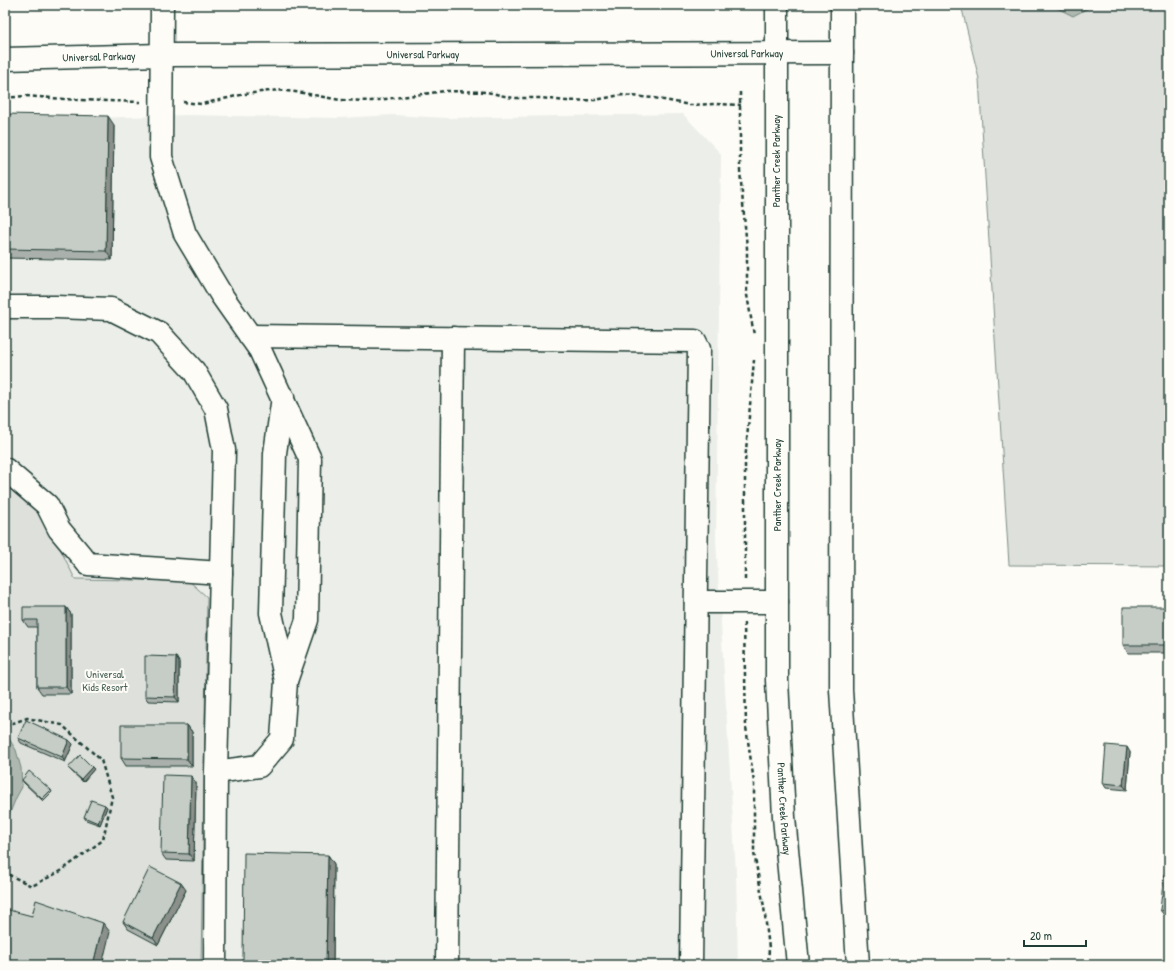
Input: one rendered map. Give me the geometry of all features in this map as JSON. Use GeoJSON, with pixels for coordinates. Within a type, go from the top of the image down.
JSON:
{"type":"FeatureCollection","features":[{"type":"Feature","properties":{"kind":"main road"},"geometry":{"type":"LineString","coordinates":[[162,5],[161,157],[185,234],[222,296],[260,350],[283,397],[310,459],[307,620],[286,681],[282,739],[259,766],[216,772]]}},
{"type":"Feature","properties":{"kind":"main road","name":"Panther Creek Parkway"},"geometry":{"type":"LineString","coordinates":[[777,5],[777,680],[784,817],[798,965]]}},
{"type":"Feature","properties":{"kind":"main road"},"geometry":{"type":"LineString","coordinates":[[842,5],[841,690],[858,965]]}},
{"type":"Feature","properties":{"kind":"main road","name":"Universal Parkway"},"geometry":{"type":"LineString","coordinates":[[5,59],[162,55],[842,53]]}},
{"type":"Feature","properties":{"kind":"main road"},"geometry":{"type":"LineString","coordinates":[[5,307],[111,309],[159,333],[194,371],[216,409],[224,450],[216,772],[215,965]]}},
{"type":"Feature","properties":{"kind":"main road"},"geometry":{"type":"LineString","coordinates":[[250,336],[695,341],[699,349],[691,965]]}},
{"type":"Feature","properties":{"kind":"main road"},"geometry":{"type":"LineString","coordinates":[[447,965],[453,338]]}},
{"type":"Feature","properties":{"kind":"main road"},"geometry":{"type":"LineString","coordinates":[[283,397],[275,453],[271,614],[286,681]]}},
{"type":"Feature","properties":{"kind":"main road"},"geometry":{"type":"LineString","coordinates":[[5,469],[47,505],[59,529],[88,564],[221,573]]}},
{"type":"Feature","properties":{"kind":"main road"},"geometry":{"type":"LineString","coordinates":[[696,602],[777,602]]}},
{"type":"Feature","properties":{"kind":"path"},"geometry":{"type":"LineString","coordinates":[[5,98],[25,96],[79,100],[188,102],[202,104],[245,94],[278,90],[340,100],[371,101],[445,91],[487,92],[513,98],[542,98],[566,101],[595,100],[621,95],[654,98],[690,105],[741,105]]}},
{"type":"Feature","properties":{"kind":"path"},"geometry":{"type":"LineString","coordinates":[[740,92],[740,171],[747,248],[747,295],[755,339]]}},
{"type":"Feature","properties":{"kind":"path"},"geometry":{"type":"LineString","coordinates":[[745,584],[745,462],[754,353]]}},
{"type":"Feature","properties":{"kind":"path"},"geometry":{"type":"LineString","coordinates":[[744,631],[746,727],[754,782],[754,853],[764,907],[769,948],[768,965]]}},
{"type":"Feature","properties":{"kind":"path"},"geometry":{"type":"LineString","coordinates":[[5,726],[27,718],[62,725],[101,760],[112,797],[103,840],[61,871],[32,886],[5,873]]}},
{"type":"Feature","properties":{"kind":"shaded area"},"geometry":{"type":"Polygon","coordinates":[[[1051,5],[1094,5],[1073,16],[1051,5]]]}},
{"type":"Feature","properties":{"kind":"shaded area"},"geometry":{"type":"Polygon","coordinates":[[[683,114],[721,154],[716,540],[736,873],[738,965],[5,965],[5,118],[97,118],[188,115],[340,118],[393,115],[447,118],[683,114]]]}},
{"type":"Feature","properties":{"kind":"shaded area"},"geometry":{"type":"Polygon","coordinates":[[[5,737],[8,737],[16,750],[21,768],[22,787],[5,825],[5,737]]]}},
{"type":"Feature","properties":{"kind":"green space"},"geometry":{"type":"Polygon","coordinates":[[[961,5],[1169,5],[1169,566],[1009,565],[979,79],[961,5]]]}},
{"type":"Feature","properties":{"kind":"green space","name":"Universal Kids Resort"},"geometry":{"type":"Polygon","coordinates":[[[5,483],[44,516],[75,579],[189,581],[207,597],[201,965],[5,965],[5,483]]]}},
{"type":"Feature","properties":{"kind":"building"},"geometry":{"type":"Polygon","coordinates":[[[5,114],[108,116],[106,251],[5,249],[5,114]]]}},
{"type":"Feature","properties":{"kind":"building"},"geometry":{"type":"Polygon","coordinates":[[[23,607],[66,607],[66,687],[37,687],[37,620],[23,620],[23,607]]]}},
{"type":"Feature","properties":{"kind":"building"},"geometry":{"type":"Polygon","coordinates":[[[1123,607],[1169,607],[1169,645],[1123,645],[1123,607]]]}},
{"type":"Feature","properties":{"kind":"building"},"geometry":{"type":"Polygon","coordinates":[[[145,656],[176,657],[175,697],[145,696],[145,656]]]}},
{"type":"Feature","properties":{"kind":"building"},"geometry":{"type":"Polygon","coordinates":[[[26,720],[69,740],[62,757],[18,738],[26,720]]]}},
{"type":"Feature","properties":{"kind":"building"},"geometry":{"type":"Polygon","coordinates":[[[121,725],[187,725],[187,759],[121,758],[121,725]]]}},
{"type":"Feature","properties":{"kind":"building"},"geometry":{"type":"Polygon","coordinates":[[[1106,745],[1127,747],[1123,785],[1103,783],[1106,745]]]}},
{"type":"Feature","properties":{"kind":"building"},"geometry":{"type":"Polygon","coordinates":[[[80,755],[92,767],[81,779],[68,768],[80,755]]]}},
{"type":"Feature","properties":{"kind":"building"},"geometry":{"type":"Polygon","coordinates":[[[29,771],[51,790],[42,799],[22,780],[29,771]]]}},
{"type":"Feature","properties":{"kind":"building"},"geometry":{"type":"Polygon","coordinates":[[[163,775],[191,776],[189,854],[161,853],[163,775]]]}},
{"type":"Feature","properties":{"kind":"building"},"geometry":{"type":"Polygon","coordinates":[[[91,800],[105,805],[98,823],[84,817],[91,800]]]}},
{"type":"Feature","properties":{"kind":"building"},"geometry":{"type":"Polygon","coordinates":[[[244,853],[328,855],[326,964],[243,961],[244,853]]]}},
{"type":"Feature","properties":{"kind":"building"},"geometry":{"type":"Polygon","coordinates":[[[150,867],[181,883],[153,938],[123,922],[150,867]]]}},
{"type":"Feature","properties":{"kind":"building"},"geometry":{"type":"Polygon","coordinates":[[[1164,874],[1169,875],[1169,911],[1160,910],[1164,874]]]}},
{"type":"Feature","properties":{"kind":"building"},"geometry":{"type":"Polygon","coordinates":[[[36,900],[103,923],[93,965],[5,965],[5,909],[32,916],[36,900]]]}}]}
